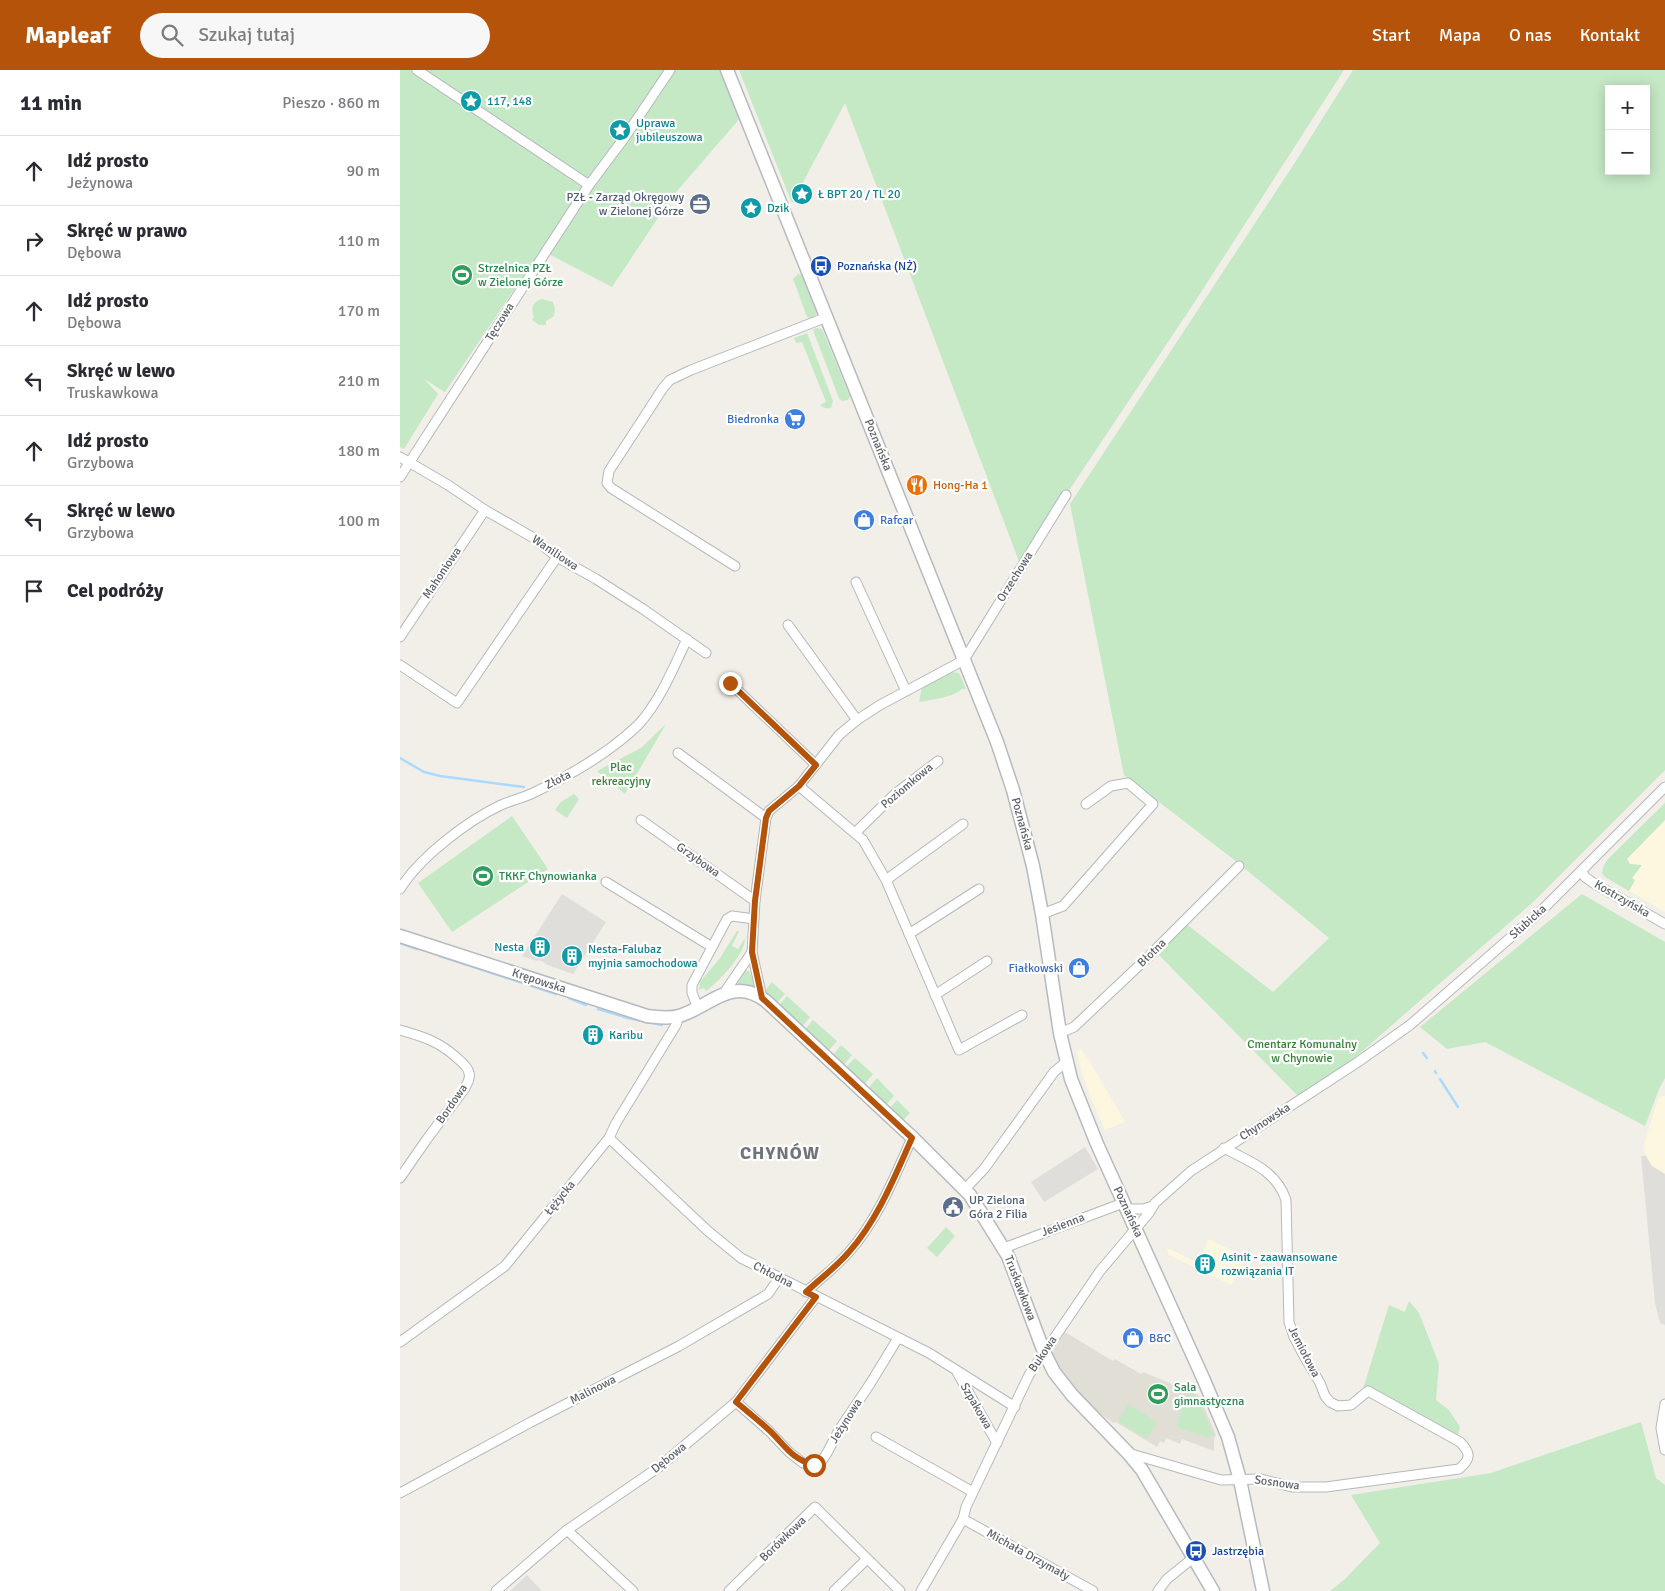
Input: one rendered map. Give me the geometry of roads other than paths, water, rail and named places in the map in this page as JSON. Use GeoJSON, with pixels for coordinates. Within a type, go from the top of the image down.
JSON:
{"type":"FeatureCollection","features":[{"type":"Feature","properties":{"kind":"street"},"geometry":{"type":"LineString","coordinates":[[417,70],[590,184]]}},
{"type":"Feature","properties":{"kind":"street","name":"Tęczowa"},"geometry":{"type":"LineString","coordinates":[[400,477],[590,184],[670,70]]}},
{"type":"Feature","properties":{"kind":"street","name":"Poznańska"},"geometry":{"type":"LineString","coordinates":[[727,70],[997,742],[1013,790],[1029,849],[1042,914],[1066,1062],[1084,1114],[1219,1412],[1240,1480],[1263,1591]]}},
{"type":"Feature","properties":{"kind":"street"},"geometry":{"type":"LineString","coordinates":[[735,566],[611,488],[607,483],[609,471],[654,400],[670,380],[827,317]]}},
{"type":"Feature","properties":{"kind":"street","name":"Waniliowa"},"geometry":{"type":"LineString","coordinates":[[400,457],[532,537],[557,557],[596,579],[706,653]]}},
{"type":"Feature","properties":{"kind":"street","name":"Orzechowa"},"geometry":{"type":"LineString","coordinates":[[964,660],[1066,495]]}},
{"type":"Feature","properties":{"kind":"street","name":"Mahoniowa"},"geometry":{"type":"LineString","coordinates":[[400,637],[486,510]]}},
{"type":"Feature","properties":{"kind":"street"},"geometry":{"type":"LineString","coordinates":[[400,665],[458,702],[557,557]]}},
{"type":"Feature","properties":{"kind":"street"},"geometry":{"type":"LineString","coordinates":[[856,582],[906,691]]}},
{"type":"Feature","properties":{"kind":"street"},"geometry":{"type":"LineString","coordinates":[[788,625],[857,720]]}},
{"type":"Feature","properties":{"kind":"street","name":"Złota"},"geometry":{"type":"LineString","coordinates":[[400,889],[420,866],[459,829],[501,805],[532,793],[587,764],[638,724],[661,692],[687,639]]}},
{"type":"Feature","properties":{"kind":"street"},"geometry":{"type":"LineString","coordinates":[[762,998],[752,952],[755,901],[766,818],[769,811],[799,786],[839,735],[857,720],[964,660]]}},
{"type":"Feature","properties":{"kind":"street"},"geometry":{"type":"LineString","coordinates":[[730,679],[730,683],[816,765]]}},
{"type":"Feature","properties":{"kind":"street"},"geometry":{"type":"LineString","coordinates":[[678,753],[766,818]]}},
{"type":"Feature","properties":{"kind":"street","name":"Poziomkowa"},"geometry":{"type":"LineString","coordinates":[[856,832],[896,793],[938,761]]}},
{"type":"Feature","properties":{"kind":"street"},"geometry":{"type":"LineString","coordinates":[[1042,914],[1063,906],[1153,804],[1128,782],[1111,786],[1086,804]]}},
{"type":"Feature","properties":{"kind":"street"},"geometry":{"type":"LineString","coordinates":[[799,786],[832,815],[856,832],[863,840],[886,880],[959,1050],[1022,1015]]}},
{"type":"Feature","properties":{"kind":"street","name":"Słubicka"},"geometry":{"type":"LineString","coordinates":[[1382,1045],[1410,1025],[1541,911],[1665,787]]}},
{"type":"Feature","properties":{"kind":"street","name":"Grzybowa"},"geometry":{"type":"LineString","coordinates":[[641,820],[755,901]]}},
{"type":"Feature","properties":{"kind":"street"},"geometry":{"type":"LineString","coordinates":[[886,880],[963,824]]}},
{"type":"Feature","properties":{"kind":"street","name":"Błotna"},"geometry":{"type":"LineString","coordinates":[[1060,1033],[1074,1027],[1147,958],[1239,866]]}},
{"type":"Feature","properties":{"kind":"street","name":"Kostrzyńska"},"geometry":{"type":"LineString","coordinates":[[1582,871],[1585,877],[1595,884],[1665,924]]}},
{"type":"Feature","properties":{"kind":"street"},"geometry":{"type":"LineString","coordinates":[[606,882],[712,947]]}},
{"type":"Feature","properties":{"kind":"street"},"geometry":{"type":"LineString","coordinates":[[909,934],[979,888]]}},
{"type":"Feature","properties":{"kind":"street"},"geometry":{"type":"LineString","coordinates":[[698,1008],[692,992],[692,985],[727,919],[732,916],[754,919]]}},
{"type":"Feature","properties":{"kind":"street","name":"Krępowska"},"geometry":{"type":"LineString","coordinates":[[400,936],[638,1013],[657,1017],[679,1016]]}},
{"type":"Feature","properties":{"kind":"street","name":"Truskawkowa"},"geometry":{"type":"LineString","coordinates":[[724,993],[752,952]]}},
{"type":"Feature","properties":{"kind":"street"},"geometry":{"type":"LineString","coordinates":[[935,994],[987,961]]}},
{"type":"Feature","properties":{"kind":"street","name":"Truskawkowa"},"geometry":{"type":"LineString","coordinates":[[679,1016],[698,1008],[724,993],[732,991],[743,991],[762,998],[965,1189],[984,1216],[1013,1265],[1044,1352],[1054,1372],[1062,1384],[1142,1470],[1213,1591]]}},
{"type":"Feature","properties":{"kind":"street","name":"Łężycka"},"geometry":{"type":"LineString","coordinates":[[400,1342],[505,1266],[609,1138],[616,1123],[676,1025],[679,1016]]}},
{"type":"Feature","properties":{"kind":"street","name":"Bordowa"},"geometry":{"type":"LineString","coordinates":[[400,1030],[428,1038],[449,1050],[463,1063],[469,1072],[469,1079],[465,1088],[400,1178]]}},
{"type":"Feature","properties":{"kind":"street","name":"Chynowska"},"geometry":{"type":"LineString","coordinates":[[1136,1229],[1153,1206],[1191,1172],[1224,1148],[1382,1045]]}},
{"type":"Feature","properties":{"kind":"street"},"geometry":{"type":"LineString","coordinates":[[965,1189],[984,1169],[1054,1072],[1066,1062]]}},
{"type":"Feature","properties":{"kind":"street","name":"Chłodna"},"geometry":{"type":"LineString","coordinates":[[609,1138],[723,1245],[753,1265],[929,1353],[1015,1406]]}},
{"type":"Feature","properties":{"kind":"street"},"geometry":{"type":"LineString","coordinates":[[806,1292],[848,1253],[858,1240],[880,1207],[912,1138]]}},
{"type":"Feature","properties":{"kind":"street","name":"Jemiołowa"},"geometry":{"type":"LineString","coordinates":[[1224,1148],[1266,1171],[1273,1176],[1282,1188],[1286,1200],[1289,1322],[1294,1337],[1320,1383],[1325,1396],[1330,1402],[1338,1406],[1351,1406],[1368,1391],[1460,1442],[1467,1449],[1468,1456],[1466,1463],[1459,1469]]}},
{"type":"Feature","properties":{"kind":"street"},"geometry":{"type":"LineString","coordinates":[[1125,1206],[1143,1208],[1153,1206]]}},
{"type":"Feature","properties":{"kind":"street","name":"Jesienna"},"geometry":{"type":"LineString","coordinates":[[1004,1248],[1125,1206]]}},
{"type":"Feature","properties":{"kind":"street","name":"Bukowa"},"geometry":{"type":"LineString","coordinates":[[921,1591],[963,1519],[973,1492],[1029,1375],[1100,1271],[1136,1229]]}},
{"type":"Feature","properties":{"kind":"street","name":"Malinowa"},"geometry":{"type":"LineString","coordinates":[[400,1493],[530,1422],[679,1346],[768,1294],[779,1278]]}},
{"type":"Feature","properties":{"kind":"street","name":"Dębowa"},"geometry":{"type":"LineString","coordinates":[[496,1591],[567,1530],[659,1467],[736,1402],[816,1297]]}},
{"type":"Feature","properties":{"kind":"street","name":"Jeżynowa"},"geometry":{"type":"LineString","coordinates":[[736,1402],[770,1431],[788,1452],[803,1463],[814,1465],[821,1462],[827,1454],[839,1430],[898,1338]]}},
{"type":"Feature","properties":{"kind":"street","name":"Szpakowa"},"geometry":{"type":"LineString","coordinates":[[955,1369],[997,1443]]}},
{"type":"Feature","properties":{"kind":"street"},"geometry":{"type":"LineString","coordinates":[[1665,1404],[1661,1428],[1665,1450]]}},
{"type":"Feature","properties":{"kind":"street"},"geometry":{"type":"LineString","coordinates":[[876,1437],[973,1492]]}},
{"type":"Feature","properties":{"kind":"street","name":"Sosnowa"},"geometry":{"type":"LineString","coordinates":[[1128,1453],[1221,1480],[1261,1480],[1292,1487],[1326,1488],[1459,1469]]}},
{"type":"Feature","properties":{"kind":"street","name":"Borówkowa"},"geometry":{"type":"LineString","coordinates":[[733,1590],[815,1507],[900,1591]]}},
{"type":"Feature","properties":{"kind":"street","name":"Michała Drzymały"},"geometry":{"type":"LineString","coordinates":[[963,1519],[1093,1591]]}},
{"type":"Feature","properties":{"kind":"street"},"geometry":{"type":"LineString","coordinates":[[567,1530],[633,1591]]}},
{"type":"Feature","properties":{"kind":"street"},"geometry":{"type":"LineString","coordinates":[[1158,1591],[1167,1579],[1193,1558]]}},
{"type":"Feature","properties":{"kind":"street"},"geometry":{"type":"LineString","coordinates":[[834,1591],[867,1559]]}},
{"type":"Feature","properties":{"kind":"waterway"},"geometry":{"type":"LineString","coordinates":[[400,758],[424,772],[440,776],[524,787]]}},
{"type":"Feature","properties":{"kind":"waterway"},"geometry":{"type":"LineString","coordinates":[[400,943],[417,949]]}},
{"type":"Feature","properties":{"kind":"waterway"},"geometry":{"type":"LineString","coordinates":[[440,956],[556,994]]}},
{"type":"Feature","properties":{"kind":"waterway"},"geometry":{"type":"LineString","coordinates":[[569,998],[586,1005]]}},
{"type":"Feature","properties":{"kind":"waterway"},"geometry":{"type":"LineString","coordinates":[[598,1009],[662,1025]]}},
{"type":"Feature","properties":{"kind":"waterway"},"geometry":{"type":"LineString","coordinates":[[1423,1053],[1427,1058]]}},
{"type":"Feature","properties":{"kind":"waterway"},"geometry":{"type":"LineString","coordinates":[[1440,1079],[1458,1107]]}},
{"type":"Feature","properties":{"kind":"place","name":"117, 148"},"geometry":{"type":"Point","coordinates":[471,101]}},
{"type":"Feature","properties":{"kind":"place","name":"Uprawa jubileuszowa"},"geometry":{"type":"Point","coordinates":[620,130]}},
{"type":"Feature","properties":{"kind":"place","name":"Ł BPT 20 / TL 20"},"geometry":{"type":"Point","coordinates":[802,194]}},
{"type":"Feature","properties":{"kind":"place","name":"PZŁ - Zarząd Okręgowy w Zielonej Górze"},"geometry":{"type":"Point","coordinates":[700,204]}},
{"type":"Feature","properties":{"kind":"place","name":"Dzik"},"geometry":{"type":"Point","coordinates":[751,208]}},
{"type":"Feature","properties":{"kind":"place","name":"Poznańska (NŻ)"},"geometry":{"type":"Point","coordinates":[821,266]}},
{"type":"Feature","properties":{"kind":"place","name":"Strzelnica PZŁ w Zielonej Górze"},"geometry":{"type":"Point","coordinates":[462,275]}},
{"type":"Feature","properties":{"kind":"place","name":"Biedronka"},"geometry":{"type":"Point","coordinates":[795,419]}},
{"type":"Feature","properties":{"kind":"place","name":"Hong-Ha 1"},"geometry":{"type":"Point","coordinates":[917,485]}},
{"type":"Feature","properties":{"kind":"place","name":"Rafcar"},"geometry":{"type":"Point","coordinates":[864,520]}},
{"type":"Feature","properties":{"kind":"place","name":"TKKF Chynowianka"},"geometry":{"type":"Point","coordinates":[483,876]}},
{"type":"Feature","properties":{"kind":"place","name":"Nesta"},"geometry":{"type":"Point","coordinates":[540,947]}},
{"type":"Feature","properties":{"kind":"place","name":"Nesta-Falubaz myjnia samochodowa"},"geometry":{"type":"Point","coordinates":[572,956]}},
{"type":"Feature","properties":{"kind":"place","name":"Fiałkowski"},"geometry":{"type":"Point","coordinates":[1079,968]}},
{"type":"Feature","properties":{"kind":"place","name":"Karibu"},"geometry":{"type":"Point","coordinates":[593,1035]}},
{"type":"Feature","properties":{"kind":"place","name":"UP Zielona Góra 2 Filia"},"geometry":{"type":"Point","coordinates":[953,1207]}},
{"type":"Feature","properties":{"kind":"place","name":"Asinit - zaawansowane rozwiązania IT"},"geometry":{"type":"Point","coordinates":[1205,1264]}},
{"type":"Feature","properties":{"kind":"place","name":"B&C"},"geometry":{"type":"Point","coordinates":[1133,1338]}},
{"type":"Feature","properties":{"kind":"place","name":"Sala gimnastyczna"},"geometry":{"type":"Point","coordinates":[1158,1394]}},
{"type":"Feature","properties":{"kind":"place","name":"Jastrzębia"},"geometry":{"type":"Point","coordinates":[1196,1551]}},
{"type":"Feature","properties":{"kind":"district","name":"CHYNÓW"},"geometry":{"type":"Point","coordinates":[780,1153]}},
{"type":"Feature","properties":{"kind":"park label","name":"Plac rekreacyjny"},"geometry":{"type":"Point","coordinates":[621,774]}},
{"type":"Feature","properties":{"kind":"park label","name":"Cmentarz Komunalny w Chynowie"},"geometry":{"type":"Point","coordinates":[1302,1051]}}]}
